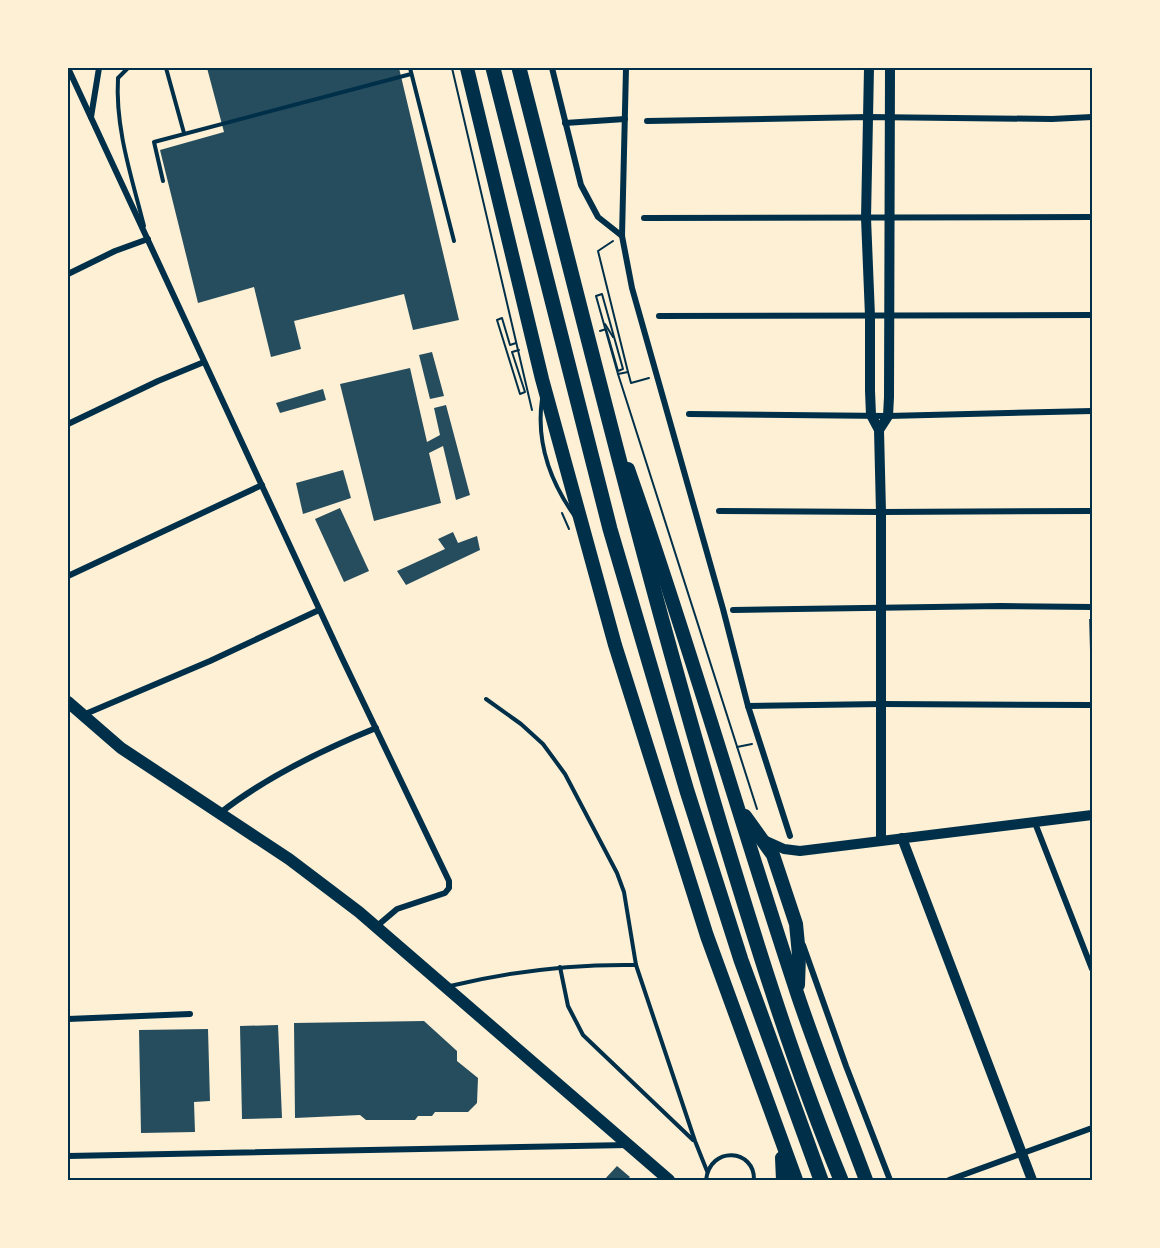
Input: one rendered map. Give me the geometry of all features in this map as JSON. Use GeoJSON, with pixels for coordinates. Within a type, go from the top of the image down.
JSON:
{"type":"FeatureCollection","features":[{"type":"Feature","properties":{"kind":"highway"},"geometry":{"type":"LineString","coordinates":[[467,68],[544,386],[615,645],[707,936],[796,1180]]}},
{"type":"Feature","properties":{"kind":"highway"},"geometry":{"type":"LineString","coordinates":[[493,68],[610,529],[687,791],[741,960],[820,1180]]}},
{"type":"Feature","properties":{"kind":"highway"},"geometry":{"type":"LineString","coordinates":[[519,68],[678,684],[745,906],[796,1059],[841,1180]]}},
{"type":"Feature","properties":{"kind":"highway"},"geometry":{"type":"LineString","coordinates":[[606,408],[684,633],[797,993],[866,1180]]}},
{"type":"Feature","properties":{"kind":"highway"},"geometry":{"type":"LineString","coordinates":[[735,800],[763,840],[780,871],[796,924],[799,955],[797,993]]}},
{"type":"Feature","properties":{"kind":"highway"},"geometry":{"type":"LineString","coordinates":[[780,1138],[783,1180]]}},
{"type":"Feature","properties":{"kind":"main road"},"geometry":{"type":"LineString","coordinates":[[68,702],[121,748],[289,860],[377,926],[628,1145],[658,1175],[669,1180]]}},
{"type":"Feature","properties":{"kind":"street"},"geometry":{"type":"LineString","coordinates":[[68,68],[320,610],[449,881],[447,891],[391,912],[377,926]]}},
{"type":"Feature","properties":{"kind":"street"},"geometry":{"type":"LineString","coordinates":[[91,117],[99,68]]}},
{"type":"Feature","properties":{"kind":"street"},"geometry":{"type":"LineString","coordinates":[[552,68],[579,180],[589,204],[601,221],[622,236]]}},
{"type":"Feature","properties":{"kind":"street"},"geometry":{"type":"LineString","coordinates":[[626,68],[622,236],[632,288],[655,376],[723,609],[748,706],[790,836]]}},
{"type":"Feature","properties":{"kind":"street"},"geometry":{"type":"LineString","coordinates":[[869,68],[866,218],[871,416],[879,430],[881,513],[881,841]]}},
{"type":"Feature","properties":{"kind":"street"},"geometry":{"type":"LineString","coordinates":[[879,430],[888,416],[890,68]]}},
{"type":"Feature","properties":{"kind":"street"},"geometry":{"type":"LineString","coordinates":[[647,121],[868,117],[1092,117]]}},
{"type":"Feature","properties":{"kind":"street"},"geometry":{"type":"LineString","coordinates":[[566,123],[625,118]]}},
{"type":"Feature","properties":{"kind":"street"},"geometry":{"type":"LineString","coordinates":[[644,218],[1092,217]]}},
{"type":"Feature","properties":{"kind":"street"},"geometry":{"type":"LineString","coordinates":[[68,274],[115,251],[148,239]]}},
{"type":"Feature","properties":{"kind":"street"},"geometry":{"type":"LineString","coordinates":[[659,316],[1092,315]]}},
{"type":"Feature","properties":{"kind":"street"},"geometry":{"type":"LineString","coordinates":[[68,424],[204,362]]}},
{"type":"Feature","properties":{"kind":"street"},"geometry":{"type":"LineString","coordinates":[[689,414],[888,416],[1092,411]]}},
{"type":"Feature","properties":{"kind":"street"},"geometry":{"type":"LineString","coordinates":[[68,576],[262,485]]}},
{"type":"Feature","properties":{"kind":"street"},"geometry":{"type":"LineString","coordinates":[[719,511],[881,513],[1092,511]]}},
{"type":"Feature","properties":{"kind":"street"},"geometry":{"type":"LineString","coordinates":[[733,610],[1092,607]]}},
{"type":"Feature","properties":{"kind":"street"},"geometry":{"type":"LineString","coordinates":[[83,715],[210,661],[320,610]]}},
{"type":"Feature","properties":{"kind":"street"},"geometry":{"type":"LineString","coordinates":[[748,706],[1092,705]]}},
{"type":"Feature","properties":{"kind":"street"},"geometry":{"type":"LineString","coordinates":[[220,813],[283,773],[376,728]]}},
{"type":"Feature","properties":{"kind":"street"},"geometry":{"type":"LineString","coordinates":[[763,840],[776,846],[800,851],[1092,815]]}},
{"type":"Feature","properties":{"kind":"street"},"geometry":{"type":"LineString","coordinates":[[1035,823],[1092,969]]}},
{"type":"Feature","properties":{"kind":"street"},"geometry":{"type":"LineString","coordinates":[[902,838],[1032,1180]]}},
{"type":"Feature","properties":{"kind":"street"},"geometry":{"type":"LineString","coordinates":[[780,871],[782,862],[786,858],[800,851]]}},
{"type":"Feature","properties":{"kind":"street"},"geometry":{"type":"LineString","coordinates":[[796,924],[846,1066],[890,1180]]}},
{"type":"Feature","properties":{"kind":"street"},"geometry":{"type":"LineString","coordinates":[[68,1018],[190,1014]]}},
{"type":"Feature","properties":{"kind":"street"},"geometry":{"type":"LineString","coordinates":[[949,1180],[1092,1128]]}},
{"type":"Feature","properties":{"kind":"street"},"geometry":{"type":"LineString","coordinates":[[68,1156],[628,1145]]}},
{"type":"Feature","properties":{"kind":"lane"},"geometry":{"type":"LineString","coordinates":[[128,68],[118,78],[117,101],[122,142],[148,239]]}},
{"type":"Feature","properties":{"kind":"lane"},"geometry":{"type":"LineString","coordinates":[[166,68],[184,133]]}},
{"type":"Feature","properties":{"kind":"lane"},"geometry":{"type":"LineString","coordinates":[[410,68],[454,241]]}},
{"type":"Feature","properties":{"kind":"lane"},"geometry":{"type":"LineString","coordinates":[[163,181],[154,142],[411,74]]}},
{"type":"Feature","properties":{"kind":"lane"},"geometry":{"type":"LineString","coordinates":[[486,699],[521,724],[543,744],[565,774],[617,873],[624,891],[636,965],[707,1171]]}},
{"type":"Feature","properties":{"kind":"lane"},"geometry":{"type":"LineString","coordinates":[[446,987],[496,975],[560,967],[596,964],[636,965]]}},
{"type":"Feature","properties":{"kind":"lane"},"geometry":{"type":"LineString","coordinates":[[560,967],[568,1006],[583,1035],[695,1141]]}},
{"type":"Feature","properties":{"kind":"lane"},"geometry":{"type":"LineString","coordinates":[[706,1180],[707,1171],[713,1162],[722,1156],[733,1155],[743,1158],[751,1166],[754,1180]]}},
{"type":"Feature","properties":{"kind":"path"},"geometry":{"type":"LineString","coordinates":[[452,68],[516,343],[510,345],[502,318],[497,320],[520,394],[525,392],[512,352]]}},
{"type":"Feature","properties":{"kind":"path"},"geometry":{"type":"LineString","coordinates":[[622,236],[598,251],[632,383],[655,376]]}},
{"type":"Feature","properties":{"kind":"path"},"geometry":{"type":"LineString","coordinates":[[606,329],[618,371],[623,369],[602,294],[596,296],[618,374],[758,812]]}},
{"type":"Feature","properties":{"kind":"path"},"geometry":{"type":"LineString","coordinates":[[603,322],[624,355]]}},
{"type":"Feature","properties":{"kind":"path"},"geometry":{"type":"LineString","coordinates":[[618,374],[628,372]]}},
{"type":"Feature","properties":{"kind":"path"},"geometry":{"type":"LineString","coordinates":[[737,747],[760,742]]}},
{"type":"Feature","properties":{"kind":"building"},"geometry":{"type":"Polygon","coordinates":[[[207,68],[399,68],[459,320],[413,330],[404,294],[294,321],[301,349],[271,357],[254,287],[198,303],[160,150],[224,132],[207,68]]]}},
{"type":"Feature","properties":{"kind":"building"},"geometry":{"type":"Polygon","coordinates":[[[432,352],[444,396],[430,399],[419,355],[432,352]]]}},
{"type":"Feature","properties":{"kind":"building"},"geometry":{"type":"Polygon","coordinates":[[[410,368],[427,442],[440,435],[434,408],[446,405],[470,495],[456,500],[443,446],[429,453],[441,503],[374,521],[340,384],[410,368]]]}},
{"type":"Feature","properties":{"kind":"building"},"geometry":{"type":"Polygon","coordinates":[[[323,389],[326,400],[280,413],[276,403],[323,389]]]}},
{"type":"Feature","properties":{"kind":"building"},"geometry":{"type":"Polygon","coordinates":[[[343,470],[351,498],[303,514],[296,483],[343,470]]]}},
{"type":"Feature","properties":{"kind":"building"},"geometry":{"type":"Polygon","coordinates":[[[340,508],[369,571],[344,582],[315,519],[340,508]]]}},
{"type":"Feature","properties":{"kind":"building"},"geometry":{"type":"Polygon","coordinates":[[[453,532],[458,543],[477,536],[480,550],[406,585],[397,571],[445,549],[438,539],[453,532]]]}},
{"type":"Feature","properties":{"kind":"building"},"geometry":{"type":"Polygon","coordinates":[[[1089,619],[1092,619],[1092,651],[1090,651],[1089,619]]]}},
{"type":"Feature","properties":{"kind":"building"},"geometry":{"type":"Polygon","coordinates":[[[424,1021],[457,1051],[457,1061],[478,1078],[477,1103],[468,1112],[435,1112],[432,1116],[418,1116],[415,1120],[366,1120],[360,1115],[295,1118],[294,1023],[424,1021]]]}},
{"type":"Feature","properties":{"kind":"building"},"geometry":{"type":"Polygon","coordinates":[[[278,1025],[282,1118],[242,1119],[240,1026],[278,1025]]]}},
{"type":"Feature","properties":{"kind":"building"},"geometry":{"type":"Polygon","coordinates":[[[208,1029],[210,1101],[194,1102],[195,1132],[141,1133],[139,1030],[208,1029]]]}},
{"type":"Feature","properties":{"kind":"building"},"geometry":{"type":"Polygon","coordinates":[[[617,1166],[630,1177],[627,1180],[604,1180],[617,1166]]]}}]}
